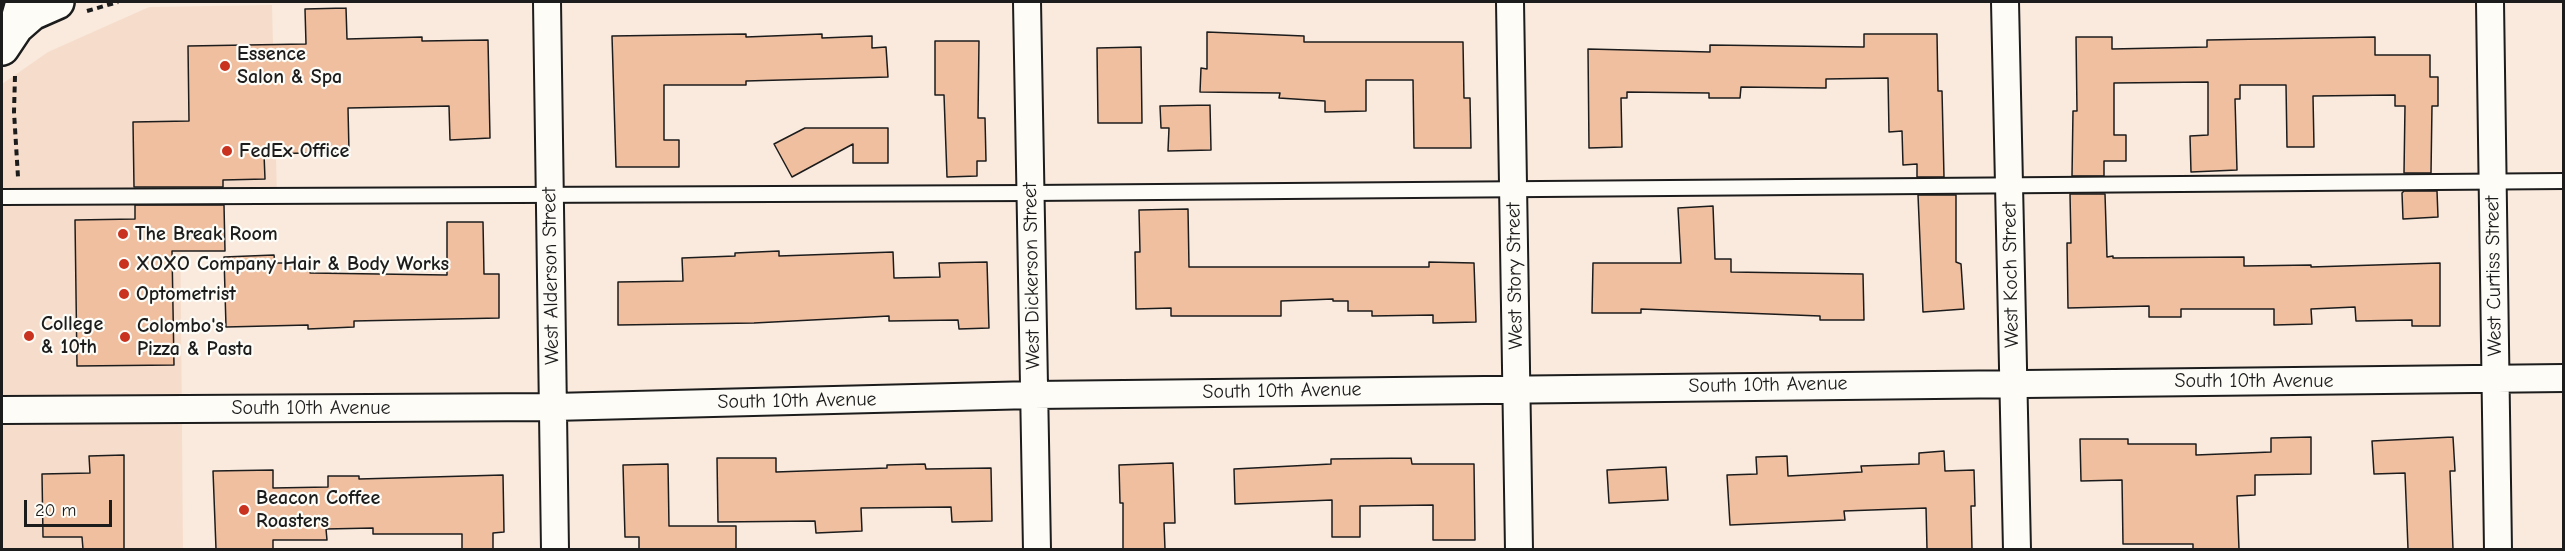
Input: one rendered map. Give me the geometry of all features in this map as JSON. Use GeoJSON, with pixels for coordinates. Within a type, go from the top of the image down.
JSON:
{"type":"FeatureCollection","features":[{"type":"Feature","properties":{"kind":"street","name":"West Alderson Street"},"geometry":{"type":"LineString","coordinates":[[547,2],[555,549]]}},
{"type":"Feature","properties":{"kind":"street","name":"West Dickerson Street"},"geometry":{"type":"LineString","coordinates":[[1027,2],[1037,549]]}},
{"type":"Feature","properties":{"kind":"street","name":"West Story Street"},"geometry":{"type":"LineString","coordinates":[[1510,2],[1519,549]]}},
{"type":"Feature","properties":{"kind":"street","name":"West Koch Street"},"geometry":{"type":"LineString","coordinates":[[2005,2],[2017,549]]}},
{"type":"Feature","properties":{"kind":"street","name":"West Curtiss Street"},"geometry":{"type":"LineString","coordinates":[[2490,2],[2498,549]]}},
{"type":"Feature","properties":{"kind":"street"},"geometry":{"type":"LineString","coordinates":[[14,37],[32,13],[68,8]]}},
{"type":"Feature","properties":{"kind":"street","name":"South 10th Avenue"},"geometry":{"type":"LineString","coordinates":[[2,410],[553,407],[1034,395],[1516,388],[2564,378]]}},
{"type":"Feature","properties":{"kind":"lane"},"geometry":{"type":"LineString","coordinates":[[2,197],[1030,193],[2564,180]]}},
{"type":"Feature","properties":{"kind":"path"},"geometry":{"type":"LineString","coordinates":[[68,8],[118,2]]}},
{"type":"Feature","properties":{"kind":"path"},"geometry":{"type":"LineString","coordinates":[[14,37],[14,112],[19,178]]}},
{"type":"Feature","properties":{"kind":"shaded area"},"geometry":{"type":"Polygon","coordinates":[[[272,5],[277,196],[180,196],[183,549],[2,549],[2,84],[48,52],[149,7],[272,5]]]}},
{"type":"Feature","properties":{"kind":"building"},"geometry":{"type":"Polygon","coordinates":[[[346,8],[347,39],[422,37],[422,41],[488,40],[490,138],[450,140],[449,106],[348,108],[349,152],[264,154],[265,179],[223,180],[223,187],[134,187],[133,122],[189,121],[188,46],[306,44],[305,9],[346,8]]]}},
{"type":"Feature","properties":{"kind":"building"},"geometry":{"type":"Polygon","coordinates":[[[1207,32],[1304,36],[1304,42],[1463,42],[1464,98],[1470,98],[1471,148],[1414,148],[1413,80],[1366,80],[1366,111],[1325,112],[1325,101],[1279,98],[1280,93],[1200,92],[1201,68],[1207,69],[1207,32]]]}},
{"type":"Feature","properties":{"kind":"building"},"geometry":{"type":"Polygon","coordinates":[[[746,34],[746,37],[822,34],[822,38],[872,36],[872,48],[886,47],[888,77],[746,81],[746,85],[664,85],[664,140],[679,140],[679,167],[616,167],[612,36],[746,34]]]}},
{"type":"Feature","properties":{"kind":"building"},"geometry":{"type":"Polygon","coordinates":[[[1864,34],[1937,34],[1938,91],[1942,91],[1944,177],[1917,177],[1917,164],[1903,165],[1902,131],[1889,132],[1888,78],[1826,79],[1826,88],[1741,87],[1740,98],[1709,98],[1709,93],[1627,92],[1627,98],[1621,98],[1622,147],[1589,148],[1588,49],[1710,52],[1710,45],[1864,47],[1864,34]]]}},
{"type":"Feature","properties":{"kind":"building"},"geometry":{"type":"Polygon","coordinates":[[[2076,37],[2112,37],[2112,49],[2207,47],[2207,40],[2375,37],[2375,55],[2430,55],[2430,77],[2438,77],[2438,106],[2432,106],[2431,173],[2404,173],[2405,106],[2395,106],[2395,95],[2313,96],[2314,147],[2287,147],[2286,85],[2240,85],[2240,99],[2235,99],[2237,170],[2191,172],[2190,136],[2208,135],[2208,82],[2114,83],[2114,135],[2126,135],[2126,161],[2104,161],[2104,176],[2072,176],[2073,111],[2077,111],[2076,37]]]}},
{"type":"Feature","properties":{"kind":"building"},"geometry":{"type":"Polygon","coordinates":[[[935,41],[979,41],[978,118],[985,118],[986,161],[977,161],[977,176],[947,177],[944,95],[935,95],[935,41]]]}},
{"type":"Feature","properties":{"kind":"building"},"geometry":{"type":"Polygon","coordinates":[[[1141,47],[1142,123],[1098,123],[1097,48],[1141,47]]]}},
{"type":"Feature","properties":{"kind":"building"},"geometry":{"type":"Polygon","coordinates":[[[1210,105],[1211,150],[1168,151],[1169,128],[1161,128],[1160,106],[1210,105]]]}},
{"type":"Feature","properties":{"kind":"building"},"geometry":{"type":"Polygon","coordinates":[[[805,128],[888,128],[888,163],[853,163],[853,144],[792,177],[774,144],[805,128]]]}},
{"type":"Feature","properties":{"kind":"building"},"geometry":{"type":"Polygon","coordinates":[[[2404,191],[2437,191],[2438,217],[2403,219],[2402,193],[2404,191]]]}},
{"type":"Feature","properties":{"kind":"building"},"geometry":{"type":"Polygon","coordinates":[[[2070,194],[2105,194],[2107,257],[2244,257],[2244,266],[2311,265],[2311,267],[2440,263],[2440,326],[2412,326],[2412,320],[2356,321],[2355,307],[2311,309],[2312,324],[2274,325],[2274,309],[2181,309],[2181,317],[2149,317],[2149,306],[2068,308],[2067,243],[2071,243],[2070,194]]]}},
{"type":"Feature","properties":{"kind":"building"},"geometry":{"type":"Polygon","coordinates":[[[1918,195],[1956,195],[1956,262],[1961,264],[1964,309],[1923,312],[1918,195]]]}},
{"type":"Feature","properties":{"kind":"building"},"geometry":{"type":"Polygon","coordinates":[[[135,205],[224,205],[225,251],[172,251],[174,365],[77,366],[75,220],[135,219],[135,205]]]}},
{"type":"Feature","properties":{"kind":"building"},"geometry":{"type":"Polygon","coordinates":[[[1713,206],[1715,259],[1731,259],[1731,272],[1863,274],[1864,320],[1820,320],[1820,316],[1641,309],[1641,313],[1592,313],[1593,263],[1681,263],[1678,208],[1713,206]]]}},
{"type":"Feature","properties":{"kind":"building"},"geometry":{"type":"Polygon","coordinates":[[[1188,209],[1189,267],[1429,267],[1429,262],[1474,263],[1476,322],[1433,323],[1433,315],[1372,316],[1372,311],[1348,311],[1348,301],[1333,301],[1333,299],[1281,301],[1281,316],[1171,316],[1171,308],[1136,309],[1135,252],[1140,252],[1139,210],[1188,209]]]}},
{"type":"Feature","properties":{"kind":"building"},"geometry":{"type":"Polygon","coordinates":[[[447,222],[483,222],[484,274],[499,274],[499,318],[354,321],[354,327],[308,329],[308,325],[226,327],[224,257],[274,255],[275,263],[309,263],[310,273],[447,275],[447,222]]]}},
{"type":"Feature","properties":{"kind":"building"},"geometry":{"type":"Polygon","coordinates":[[[779,251],[779,256],[893,252],[894,278],[940,277],[939,263],[987,262],[989,328],[959,329],[958,320],[889,321],[889,316],[754,323],[618,325],[618,282],[683,281],[682,258],[735,256],[735,253],[779,251]]]}},
{"type":"Feature","properties":{"kind":"building"},"geometry":{"type":"Polygon","coordinates":[[[2311,437],[2311,474],[2255,475],[2255,495],[2237,496],[2239,549],[2193,549],[2193,544],[2123,544],[2122,480],[2081,481],[2080,439],[2128,439],[2128,444],[2196,444],[2196,455],[2271,452],[2271,438],[2311,437]]]}},
{"type":"Feature","properties":{"kind":"building"},"geometry":{"type":"Polygon","coordinates":[[[2453,437],[2455,471],[2450,471],[2453,549],[2408,549],[2405,473],[2374,474],[2372,441],[2453,437]]]}},
{"type":"Feature","properties":{"kind":"building"},"geometry":{"type":"Polygon","coordinates":[[[1944,451],[1945,471],[1974,470],[1975,506],[1971,506],[1972,549],[1927,549],[1926,508],[1844,511],[1845,520],[1730,525],[1727,475],[1757,474],[1756,457],[1787,456],[1788,476],[1862,472],[1861,466],[1919,464],[1919,453],[1944,451]]]}},
{"type":"Feature","properties":{"kind":"building"},"geometry":{"type":"Polygon","coordinates":[[[124,455],[124,549],[83,549],[82,537],[43,537],[42,474],[90,473],[89,456],[124,455]]]}},
{"type":"Feature","properties":{"kind":"building"},"geometry":{"type":"Polygon","coordinates":[[[717,458],[776,458],[776,472],[887,468],[887,465],[925,464],[926,469],[991,468],[992,521],[952,522],[951,507],[861,508],[862,531],[816,533],[815,521],[718,522],[717,458]]]}},
{"type":"Feature","properties":{"kind":"building"},"geometry":{"type":"Polygon","coordinates":[[[1411,458],[1412,464],[1474,464],[1475,540],[1433,540],[1433,505],[1360,506],[1360,537],[1332,537],[1332,500],[1235,504],[1234,469],[1331,464],[1331,459],[1411,458]]]}},
{"type":"Feature","properties":{"kind":"building"},"geometry":{"type":"Polygon","coordinates":[[[1173,463],[1175,523],[1164,523],[1165,549],[1123,549],[1123,503],[1120,503],[1119,465],[1173,463]]]}},
{"type":"Feature","properties":{"kind":"building"},"geometry":{"type":"Polygon","coordinates":[[[668,464],[669,526],[736,526],[736,549],[639,549],[639,537],[625,537],[623,465],[668,464]]]}},
{"type":"Feature","properties":{"kind":"building"},"geometry":{"type":"Polygon","coordinates":[[[1666,467],[1668,500],[1609,503],[1607,470],[1666,467]]]}},
{"type":"Feature","properties":{"kind":"building"},"geometry":{"type":"Polygon","coordinates":[[[273,470],[273,488],[328,487],[328,476],[359,476],[359,479],[503,475],[504,532],[493,533],[493,549],[462,549],[462,534],[373,534],[373,528],[326,529],[327,540],[273,540],[273,549],[216,549],[213,471],[273,470]]]}},
{"type":"Feature","properties":{"kind":"place","name":"Essence Salon & Spa"},"geometry":{"type":"Point","coordinates":[225,66]}},
{"type":"Feature","properties":{"kind":"place","name":"FedEx Office"},"geometry":{"type":"Point","coordinates":[227,151]}},
{"type":"Feature","properties":{"kind":"place","name":"The Break Room"},"geometry":{"type":"Point","coordinates":[123,234]}},
{"type":"Feature","properties":{"kind":"place","name":"XOXO Company Hair & Body Works"},"geometry":{"type":"Point","coordinates":[124,264]}},
{"type":"Feature","properties":{"kind":"place","name":"Optometrist"},"geometry":{"type":"Point","coordinates":[124,294]}},
{"type":"Feature","properties":{"kind":"place","name":"College & 10th"},"geometry":{"type":"Point","coordinates":[29,336]}},
{"type":"Feature","properties":{"kind":"place","name":"Colombo's Pizza & Pasta"},"geometry":{"type":"Point","coordinates":[125,337]}},
{"type":"Feature","properties":{"kind":"place","name":"Beacon Coffee Roasters"},"geometry":{"type":"Point","coordinates":[244,510]}}]}
